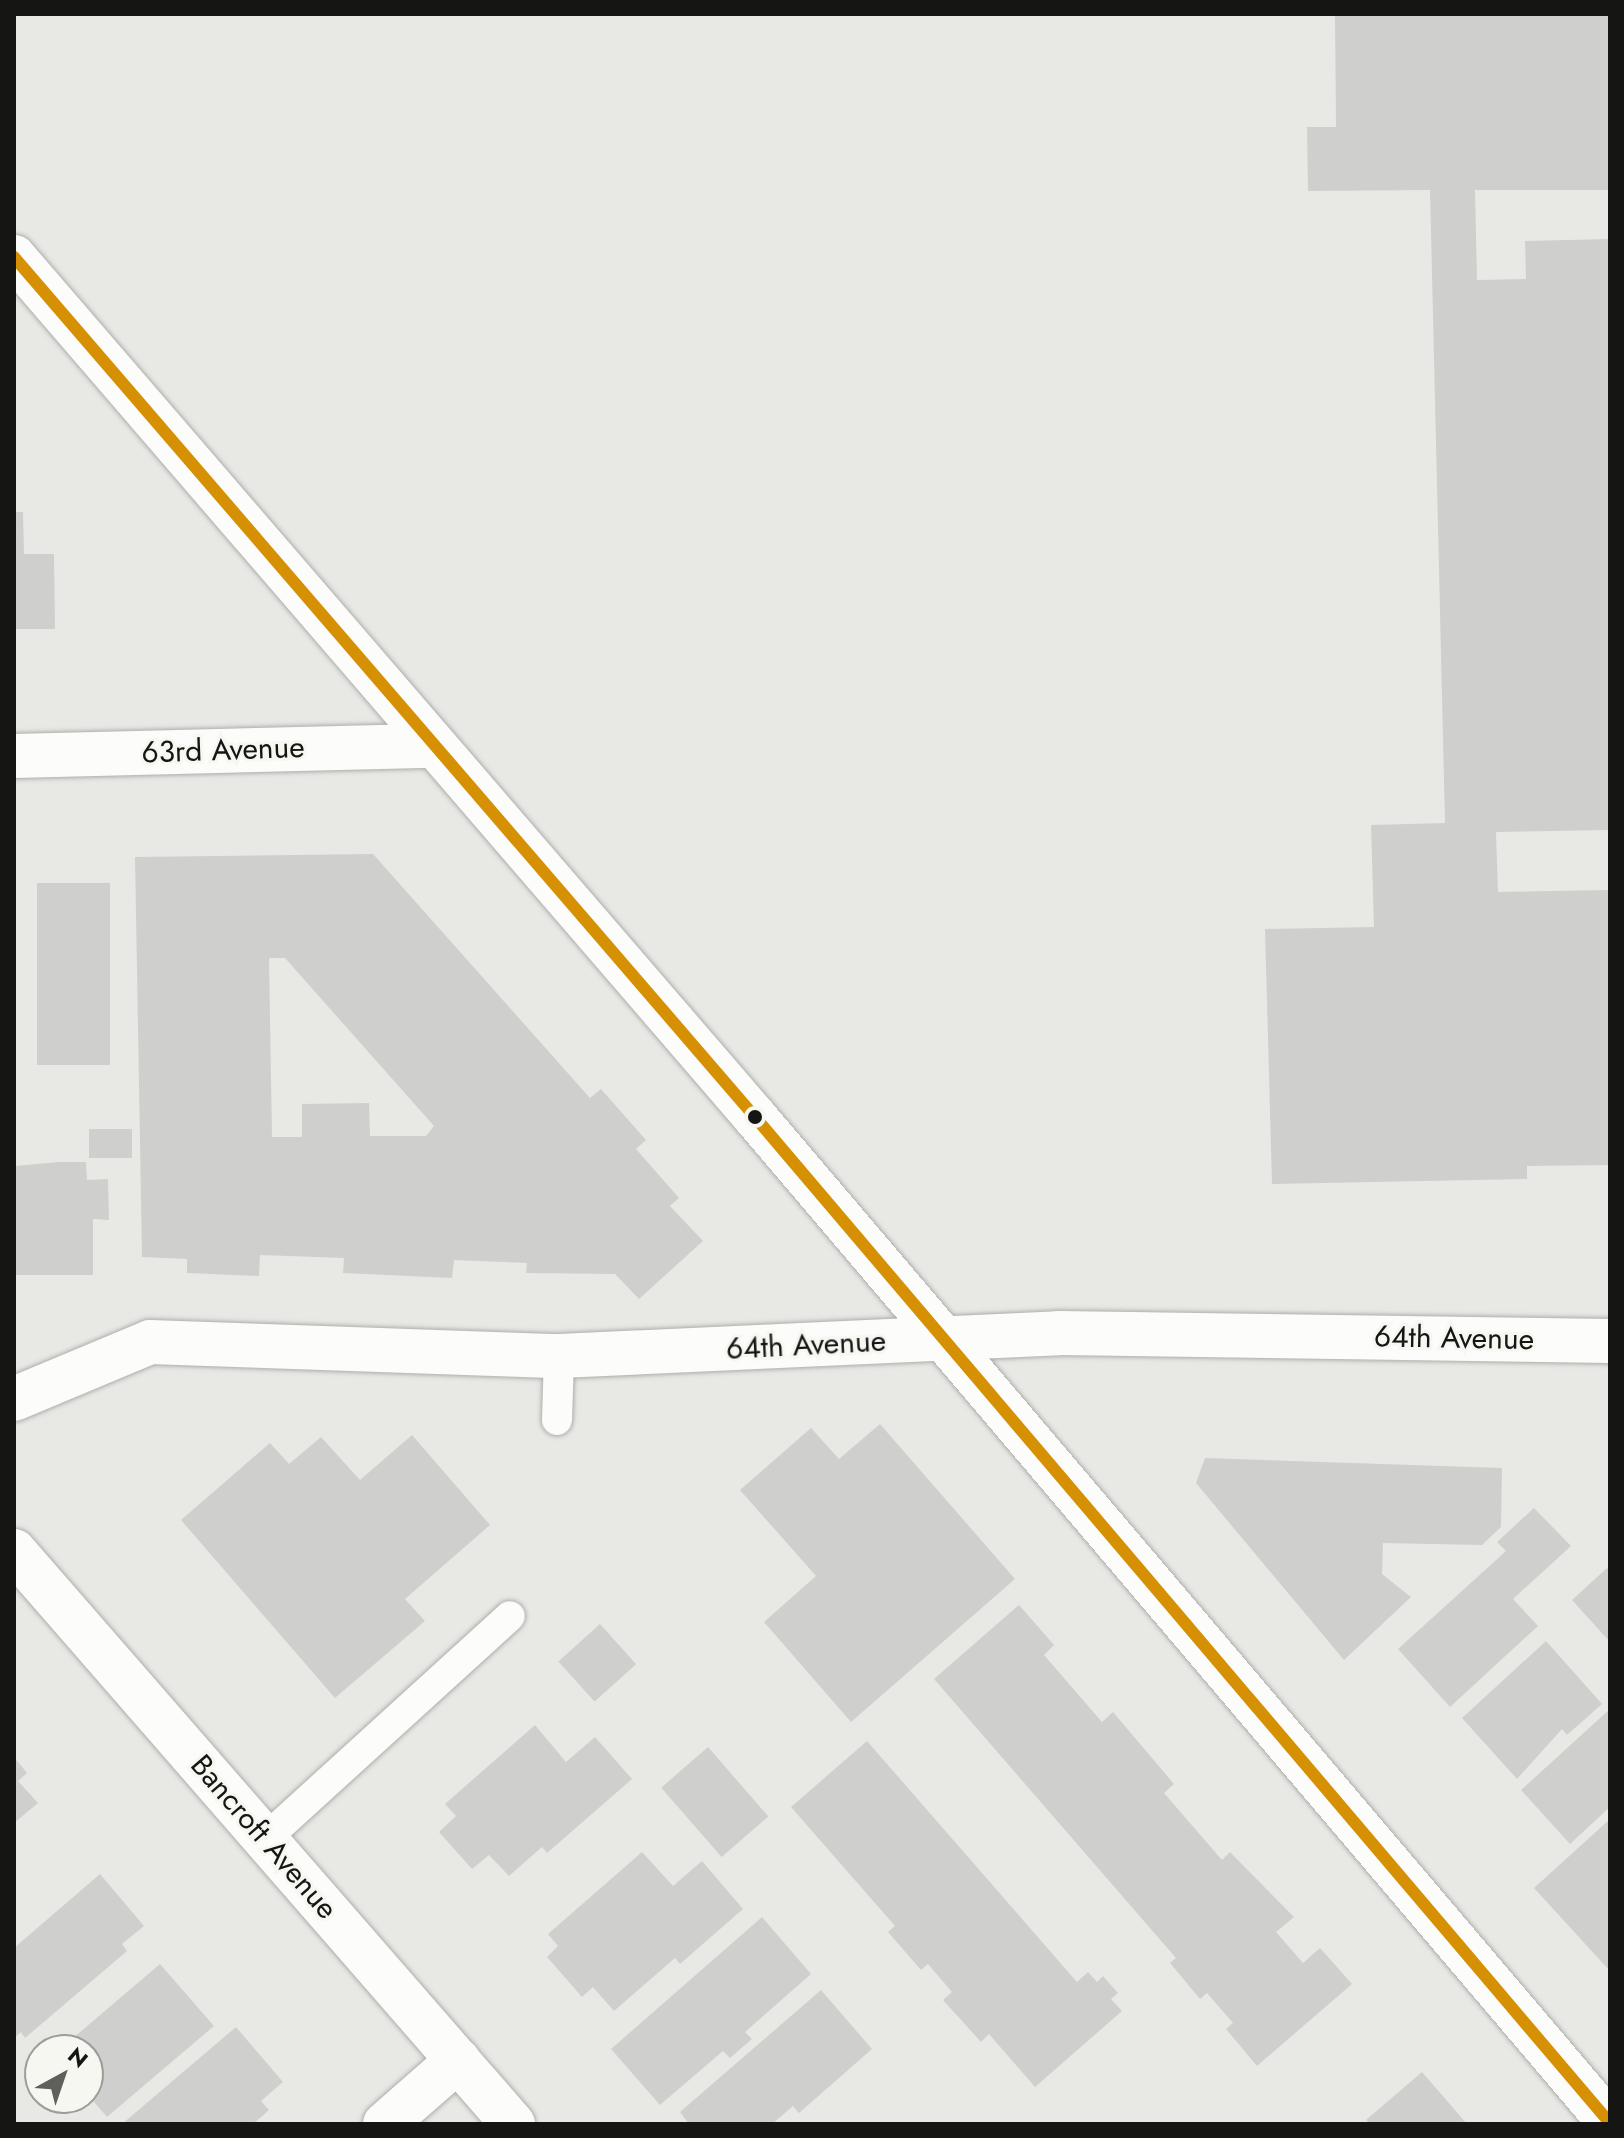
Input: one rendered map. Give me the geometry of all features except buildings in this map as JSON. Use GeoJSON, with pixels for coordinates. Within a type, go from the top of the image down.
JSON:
{"type":"FeatureCollection","features":[{"type":"Feature","properties":{"kind":"street"},"geometry":{"type":"LineString","coordinates":[[14,257],[943,1338],[1610,2123]]}},
{"type":"Feature","properties":{"kind":"street","name":"63rd Avenue"},"geometry":{"type":"LineString","coordinates":[[14,756],[432,746]]}},
{"type":"Feature","properties":{"kind":"street","name":"64th Avenue"},"geometry":{"type":"LineString","coordinates":[[14,1399],[150,1342],[559,1356],[1078,1333],[1610,1341]]}},
{"type":"Feature","properties":{"kind":"street","name":"Bancroft Avenue"},"geometry":{"type":"LineString","coordinates":[[14,1551],[513,2124]]}},
{"type":"Feature","properties":{"kind":"street"},"geometry":{"type":"LineString","coordinates":[[385,2124],[458,2060]]}},
{"type":"Feature","properties":{"kind":"lane"},"geometry":{"type":"LineString","coordinates":[[557,1420],[559,1356]]}},
{"type":"Feature","properties":{"kind":"lane"},"geometry":{"type":"LineString","coordinates":[[265,1839],[510,1616]]}},
{"type":"Feature","properties":{"kind":"transit line"},"geometry":{"type":"LineString","coordinates":[[14,257],[755,1117],[1610,2123]]}}]}
